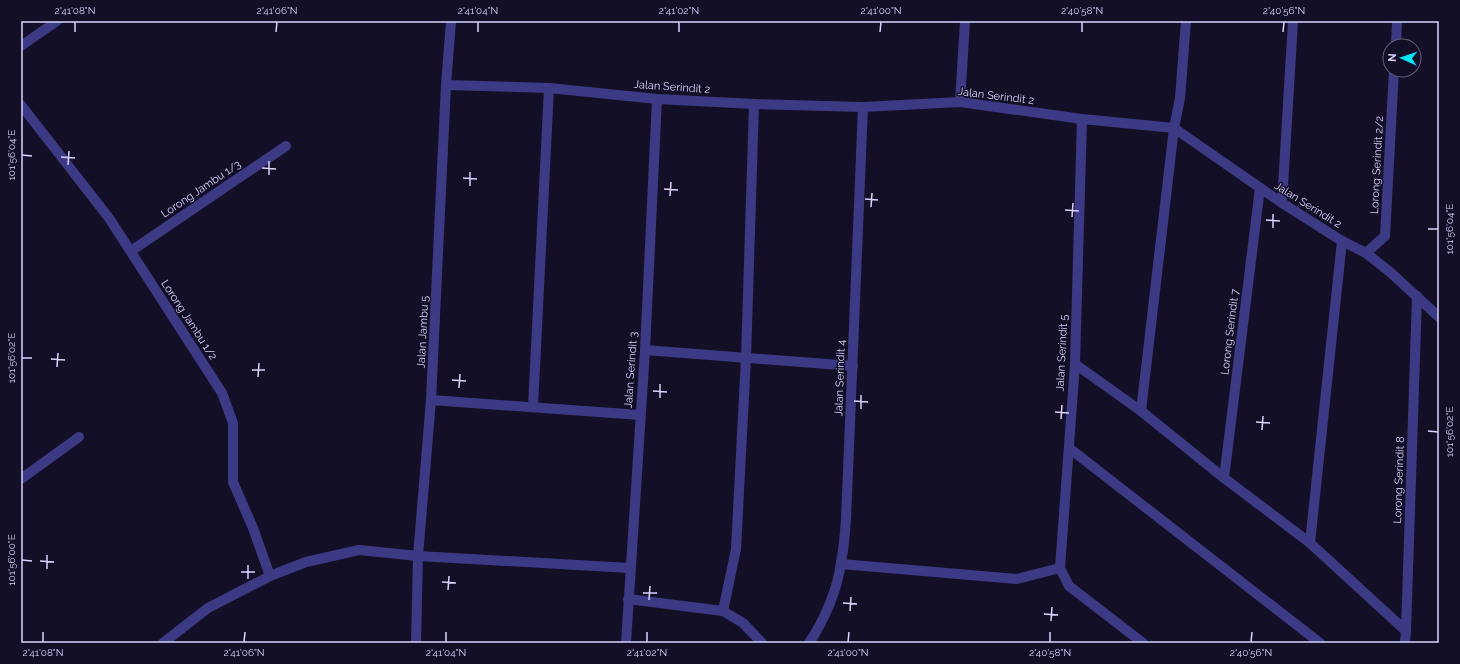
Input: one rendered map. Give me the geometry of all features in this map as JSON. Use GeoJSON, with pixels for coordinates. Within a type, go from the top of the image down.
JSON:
{"type":"FeatureCollection","features":[{"type":"Feature","properties":{"kind":"street"},"geometry":{"type":"LineString","coordinates":[[21,46],[57,21]]}},
{"type":"Feature","properties":{"kind":"street","name":"Jalan Jambu 5"},"geometry":{"type":"LineString","coordinates":[[416,643],[418,556],[431,400],[446,85],[451,21]]}},
{"type":"Feature","properties":{"kind":"street"},"geometry":{"type":"LineString","coordinates":[[960,102],[965,21]]}},
{"type":"Feature","properties":{"kind":"street"},"geometry":{"type":"LineString","coordinates":[[1141,411],[1174,128],[1180,98],[1186,21]]}},
{"type":"Feature","properties":{"kind":"street"},"geometry":{"type":"LineString","coordinates":[[1282,203],[1293,21]]}},
{"type":"Feature","properties":{"kind":"street"},"geometry":{"type":"LineString","coordinates":[[1396,38],[1397,21]]}},
{"type":"Feature","properties":{"kind":"street","name":"Lorong Serindit 2/2"},"geometry":{"type":"LineString","coordinates":[[1366,253],[1385,236],[1394,78]]}},
{"type":"Feature","properties":{"kind":"street","name":"Jalan Serindit 2"},"geometry":{"type":"LineString","coordinates":[[446,85],[550,88],[657,99],[754,104],[863,107],[960,102],[1082,119],[1174,128],[1282,203],[1342,241],[1366,253],[1417,296],[1439,317]]}},
{"type":"Feature","properties":{"kind":"street"},"geometry":{"type":"LineString","coordinates":[[533,407],[550,88]]}},
{"type":"Feature","properties":{"kind":"street","name":"Jalan Serindit 3"},"geometry":{"type":"LineString","coordinates":[[626,643],[645,350],[657,99]]}},
{"type":"Feature","properties":{"kind":"street"},"geometry":{"type":"LineString","coordinates":[[722,610],[736,549],[746,358],[754,104]]}},
{"type":"Feature","properties":{"kind":"street","name":"Lorong Jambu 1/2"},"geometry":{"type":"LineString","coordinates":[[21,105],[109,218],[222,393],[233,423],[233,482],[253,528],[270,576]]}},
{"type":"Feature","properties":{"kind":"street","name":"Jalan Serindit 4"},"geometry":{"type":"LineString","coordinates":[[809,643],[816,632],[832,598],[841,564],[846,519],[863,107]]}},
{"type":"Feature","properties":{"kind":"street","name":"Jalan Serindit 5"},"geometry":{"type":"LineString","coordinates":[[1060,568],[1075,364],[1082,119]]}},
{"type":"Feature","properties":{"kind":"street","name":"Lorong Jambu 1/3"},"geometry":{"type":"LineString","coordinates":[[131,252],[286,146]]}},
{"type":"Feature","properties":{"kind":"street","name":"Lorong Serindit 7"},"geometry":{"type":"LineString","coordinates":[[1224,478],[1260,188]]}},
{"type":"Feature","properties":{"kind":"street"},"geometry":{"type":"LineString","coordinates":[[1310,543],[1342,241]]}},
{"type":"Feature","properties":{"kind":"street","name":"Lorong Serindit 8"},"geometry":{"type":"LineString","coordinates":[[1405,643],[1417,296]]}},
{"type":"Feature","properties":{"kind":"street"},"geometry":{"type":"LineString","coordinates":[[645,350],[853,366]]}},
{"type":"Feature","properties":{"kind":"street"},"geometry":{"type":"LineString","coordinates":[[1075,364],[1141,411],[1224,478],[1310,543],[1383,608],[1406,631]]}},
{"type":"Feature","properties":{"kind":"street"},"geometry":{"type":"LineString","coordinates":[[431,400],[640,414]]}},
{"type":"Feature","properties":{"kind":"street"},"geometry":{"type":"LineString","coordinates":[[21,479],[79,437]]}},
{"type":"Feature","properties":{"kind":"street"},"geometry":{"type":"LineString","coordinates":[[1069,448],[1320,643]]}},
{"type":"Feature","properties":{"kind":"street"},"geometry":{"type":"LineString","coordinates":[[163,643],[208,608],[270,576],[306,562],[359,550],[418,556],[630,568]]}},
{"type":"Feature","properties":{"kind":"street"},"geometry":{"type":"LineString","coordinates":[[841,564],[1017,579],[1060,568],[1069,586],[1143,643]]}},
{"type":"Feature","properties":{"kind":"street"},"geometry":{"type":"LineString","coordinates":[[628,599],[722,610],[742,623],[762,643]]}}]}
